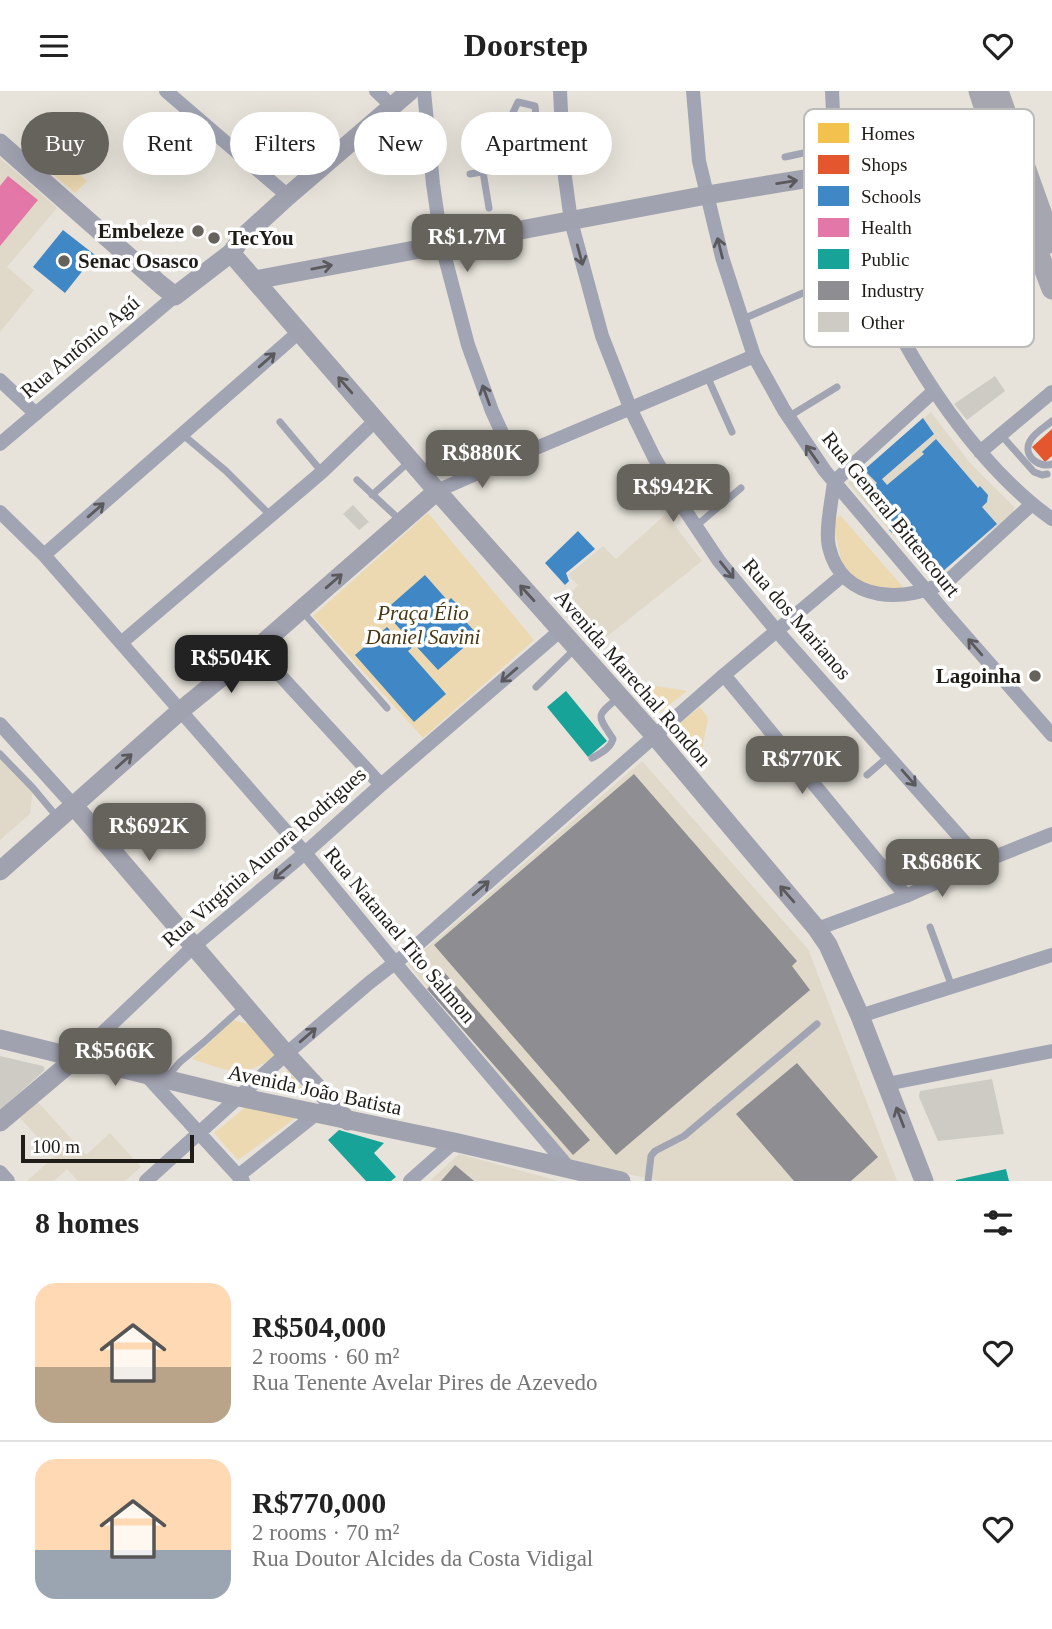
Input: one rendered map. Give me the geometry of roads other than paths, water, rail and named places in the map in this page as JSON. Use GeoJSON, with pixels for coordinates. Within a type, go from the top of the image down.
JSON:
{"type":"FeatureCollection","features":[{"type":"Feature","properties":{"kind":"main road","name":"Rua Antônio Agú"},"geometry":{"type":"LineString","coordinates":[[175,296],[231,253],[242,238],[288,196],[410,91]]}},
{"type":"Feature","properties":{"kind":"main road"},"geometry":{"type":"LineString","coordinates":[[979,91],[989,109]]}},
{"type":"Feature","properties":{"kind":"main road"},"geometry":{"type":"LineString","coordinates":[[998,91],[1000,109]]}},
{"type":"Feature","properties":{"kind":"main road"},"geometry":{"type":"LineString","coordinates":[[0,143],[175,296]]}},
{"type":"Feature","properties":{"kind":"main road"},"geometry":{"type":"LineString","coordinates":[[255,280],[804,179]]}},
{"type":"Feature","properties":{"kind":"main road"},"geometry":{"type":"LineString","coordinates":[[1034,203],[1052,243]]}},
{"type":"Feature","properties":{"kind":"main road"},"geometry":{"type":"LineString","coordinates":[[1034,232],[1052,289]]}},
{"type":"Feature","properties":{"kind":"main road","name":"Avenida Marechal Rondon"},"geometry":{"type":"LineString","coordinates":[[231,253],[436,491],[654,735],[817,929],[833,956],[860,1016],[924,1181]]}},
{"type":"Feature","properties":{"kind":"main road"},"geometry":{"type":"LineString","coordinates":[[0,871],[180,711],[256,649],[436,491]]}},
{"type":"Feature","properties":{"kind":"main road"},"geometry":{"type":"LineString","coordinates":[[66,813],[194,946],[286,1054],[348,1121]]}},
{"type":"Feature","properties":{"kind":"main road","name":"Avenida João Batista"},"geometry":{"type":"LineString","coordinates":[[0,1039],[239,1097],[454,1142],[621,1181]]}},
{"type":"Feature","properties":{"kind":"main road","name":"Rua Virgínia Aurora Rodrigues"},"geometry":{"type":"LineString","coordinates":[[0,1122],[76,1058]]}},
{"type":"Feature","properties":{"kind":"street"},"geometry":{"type":"LineString","coordinates":[[166,91],[288,196]]}},
{"type":"Feature","properties":{"kind":"street"},"geometry":{"type":"LineString","coordinates":[[376,91],[392,106]]}},
{"type":"Feature","properties":{"kind":"street"},"geometry":{"type":"LineString","coordinates":[[424,91],[442,246],[468,345],[492,411],[513,457]]}},
{"type":"Feature","properties":{"kind":"street","name":"Rua dos Marianos"},"geometry":{"type":"LineString","coordinates":[[560,91],[561,112]]}},
{"type":"Feature","properties":{"kind":"street","name":"Rua General Bittencourt"},"geometry":{"type":"LineString","coordinates":[[693,91],[699,161],[722,257],[754,356],[788,417],[834,482],[1052,735]]}},
{"type":"Feature","properties":{"kind":"street"},"geometry":{"type":"LineString","coordinates":[[832,91],[833,109]]}},
{"type":"Feature","properties":{"kind":"street","name":"Rua dos Marianos"},"geometry":{"type":"LineString","coordinates":[[565,175],[570,221],[603,336],[631,409],[681,504],[719,561],[776,630],[982,862]]}},
{"type":"Feature","properties":{"kind":"street","name":"Rua Antônio Agú"},"geometry":{"type":"LineString","coordinates":[[0,444],[175,296]]}},
{"type":"Feature","properties":{"kind":"street"},"geometry":{"type":"LineString","coordinates":[[44,555],[299,332]]}},
{"type":"Feature","properties":{"kind":"street"},"geometry":{"type":"LineString","coordinates":[[906,347],[967,438],[1003,478],[1052,519]]}},
{"type":"Feature","properties":{"kind":"street"},"geometry":{"type":"LineString","coordinates":[[436,491],[754,356]]}},
{"type":"Feature","properties":{"kind":"street"},"geometry":{"type":"LineString","coordinates":[[2,382],[36,414]]}},
{"type":"Feature","properties":{"kind":"street"},"geometry":{"type":"LineString","coordinates":[[934,391],[834,482],[827,536],[834,562],[842,576],[855,586],[883,595],[899,595],[937,587],[950,579],[1032,504]]}},
{"type":"Feature","properties":{"kind":"street"},"geometry":{"type":"LineString","coordinates":[[980,452],[1052,392]]}},
{"type":"Feature","properties":{"kind":"street"},"geometry":{"type":"LineString","coordinates":[[121,643],[322,472],[376,420]]}},
{"type":"Feature","properties":{"kind":"street","name":"Rua Natanael Tito Salmon"},"geometry":{"type":"LineString","coordinates":[[0,512],[44,555],[305,853],[569,1168]]}},
{"type":"Feature","properties":{"kind":"street"},"geometry":{"type":"LineString","coordinates":[[146,1181],[286,1054],[842,576]]}},
{"type":"Feature","properties":{"kind":"street","name":"Rua Virgínia Aurora Rodrigues"},"geometry":{"type":"LineString","coordinates":[[76,1058],[194,946],[561,630]]}},
{"type":"Feature","properties":{"kind":"street"},"geometry":{"type":"LineString","coordinates":[[256,649],[381,785]]}},
{"type":"Feature","properties":{"kind":"street"},"geometry":{"type":"LineString","coordinates":[[724,675],[906,896]]}},
{"type":"Feature","properties":{"kind":"street"},"geometry":{"type":"LineString","coordinates":[[0,724],[66,813]]}},
{"type":"Feature","properties":{"kind":"street"},"geometry":{"type":"LineString","coordinates":[[817,929],[906,896],[1052,834]]}},
{"type":"Feature","properties":{"kind":"street"},"geometry":{"type":"LineString","coordinates":[[860,1016],[1052,955]]}},
{"type":"Feature","properties":{"kind":"street"},"geometry":{"type":"LineString","coordinates":[[887,1084],[1052,1051]]}},
{"type":"Feature","properties":{"kind":"street"},"geometry":{"type":"LineString","coordinates":[[145,1074],[241,1178],[316,1114]]}},
{"type":"Feature","properties":{"kind":"street"},"geometry":{"type":"LineString","coordinates":[[410,1181],[454,1142]]}},
{"type":"Feature","properties":{"kind":"street"},"geometry":{"type":"LineString","coordinates":[[0,1172],[8,1181]]}},
{"type":"Feature","properties":{"kind":"lane"},"geometry":{"type":"LineString","coordinates":[[514,112],[518,103],[535,106],[536,112]]}},
{"type":"Feature","properties":{"kind":"lane"},"geometry":{"type":"LineString","coordinates":[[785,157],[804,153]]}},
{"type":"Feature","properties":{"kind":"lane"},"geometry":{"type":"LineString","coordinates":[[484,175],[489,208]]}},
{"type":"Feature","properties":{"kind":"lane"},"geometry":{"type":"LineString","coordinates":[[741,320],[803,293]]}},
{"type":"Feature","properties":{"kind":"lane"},"geometry":{"type":"LineString","coordinates":[[707,376],[732,432]]}},
{"type":"Feature","properties":{"kind":"lane"},"geometry":{"type":"LineString","coordinates":[[788,417],[837,387]]}},
{"type":"Feature","properties":{"kind":"lane"},"geometry":{"type":"LineString","coordinates":[[1052,421],[1031,438],[1027,445],[1035,462],[1041,466],[1052,464]]}},
{"type":"Feature","properties":{"kind":"lane"},"geometry":{"type":"LineString","coordinates":[[280,422],[322,472]]}},
{"type":"Feature","properties":{"kind":"lane"},"geometry":{"type":"LineString","coordinates":[[182,434],[226,471],[270,515]]}},
{"type":"Feature","properties":{"kind":"lane"},"geometry":{"type":"LineString","coordinates":[[1000,435],[1034,472],[1047,474]]}},
{"type":"Feature","properties":{"kind":"lane"},"geometry":{"type":"LineString","coordinates":[[372,495],[410,460]]}},
{"type":"Feature","properties":{"kind":"lane"},"geometry":{"type":"LineString","coordinates":[[357,480],[402,522]]}},
{"type":"Feature","properties":{"kind":"lane"},"geometry":{"type":"LineString","coordinates":[[696,526],[741,488]]}},
{"type":"Feature","properties":{"kind":"lane"},"geometry":{"type":"LineString","coordinates":[[301,610],[387,708]]}},
{"type":"Feature","properties":{"kind":"lane"},"geometry":{"type":"LineString","coordinates":[[536,687],[576,648]]}},
{"type":"Feature","properties":{"kind":"lane"},"geometry":{"type":"LineString","coordinates":[[592,758],[609,748],[612,743],[613,739],[600,720],[600,715],[620,697]]}},
{"type":"Feature","properties":{"kind":"lane"},"geometry":{"type":"LineString","coordinates":[[0,754],[33,787],[66,813]]}},
{"type":"Feature","properties":{"kind":"lane"},"geometry":{"type":"LineString","coordinates":[[867,775],[889,756]]}},
{"type":"Feature","properties":{"kind":"lane"},"geometry":{"type":"LineString","coordinates":[[930,927],[952,987]]}},
{"type":"Feature","properties":{"kind":"lane"},"geometry":{"type":"LineString","coordinates":[[165,1079],[180,1062],[244,1005]]}},
{"type":"Feature","properties":{"kind":"lane"},"geometry":{"type":"LineString","coordinates":[[648,1181],[651,1156],[655,1150],[684,1136],[817,1024]]}},
{"type":"Feature","properties":{"kind":"place","name":"Embeleze"},"geometry":{"type":"Point","coordinates":[198,231]}},
{"type":"Feature","properties":{"kind":"place","name":"TecYou"},"geometry":{"type":"Point","coordinates":[214,238]}},
{"type":"Feature","properties":{"kind":"place","name":"Senac Osasco"},"geometry":{"type":"Point","coordinates":[64,261]}},
{"type":"Feature","properties":{"kind":"place","name":"Lagoinha"},"geometry":{"type":"Point","coordinates":[1035,676]}},
{"type":"Feature","properties":{"kind":"park label","name":"Praça Élio Daniel Savini"},"geometry":{"type":"Point","coordinates":[423,625]}}]}
